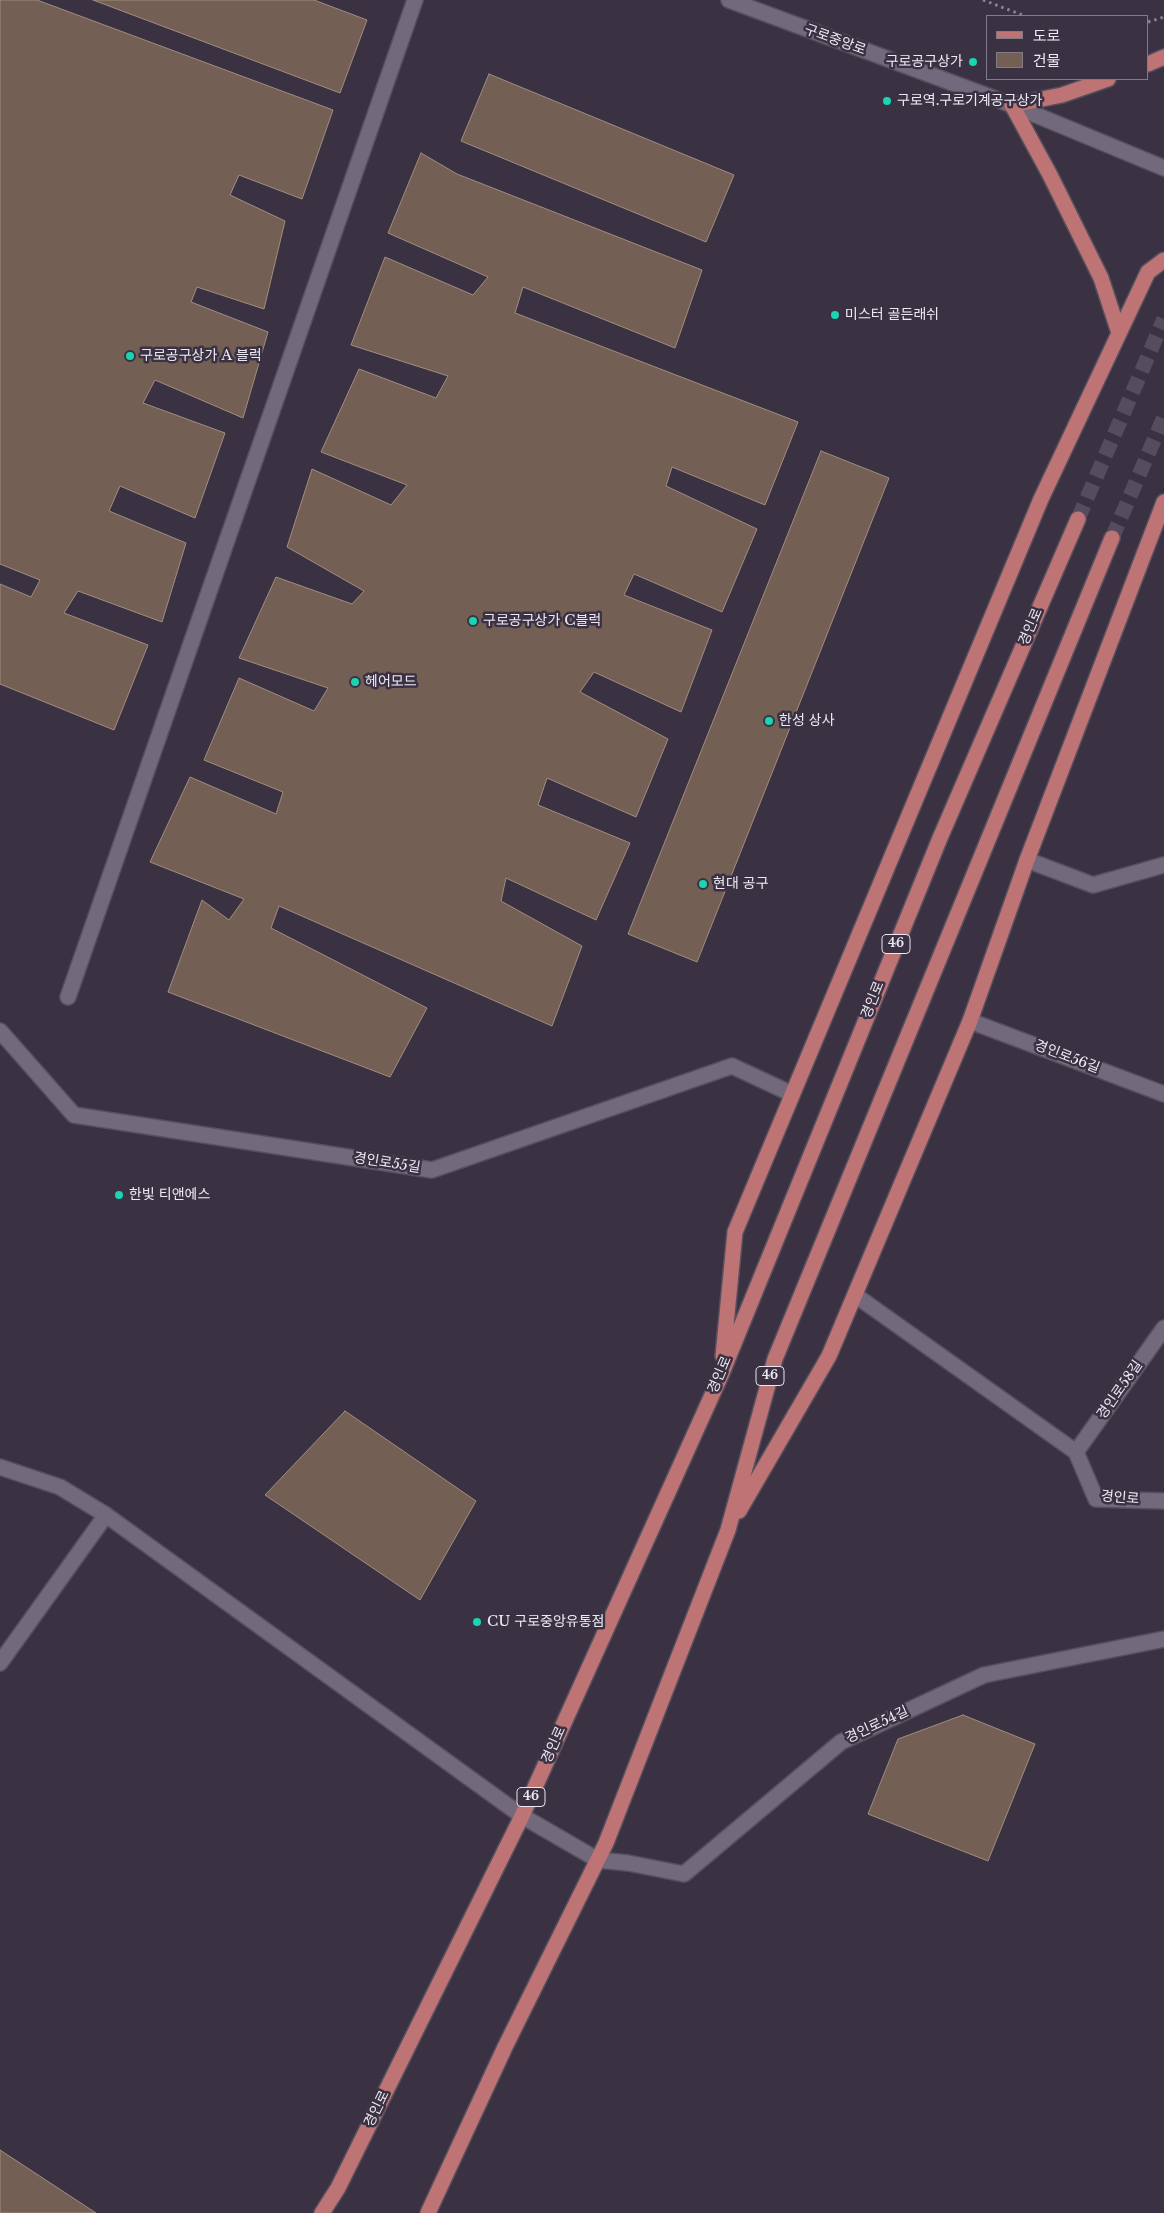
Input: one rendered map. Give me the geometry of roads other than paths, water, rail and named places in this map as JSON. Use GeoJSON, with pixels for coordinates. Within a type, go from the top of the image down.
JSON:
{"type":"FeatureCollection","features":[{"type":"Feature","properties":{"kind":"main road"},"geometry":{"type":"LineString","coordinates":[[1149,64],[1164,57]]}},
{"type":"Feature","properties":{"kind":"main road"},"geometry":{"type":"LineString","coordinates":[[1105,80],[1062,95],[1012,105],[1050,175],[1101,278],[1119,333]]}},
{"type":"Feature","properties":{"kind":"main road"},"geometry":{"type":"LineString","coordinates":[[722,1372],[735,1232],[1040,499],[1148,272],[1164,260]]}},
{"type":"Feature","properties":{"kind":"main road"},"geometry":{"type":"LineString","coordinates":[[728,1530],[829,1356],[970,1021],[1027,860],[1164,502]]}},
{"type":"Feature","properties":{"kind":"main road","name":"경인로"},"geometry":{"type":"LineString","coordinates":[[322,2213],[338,2188],[522,1816],[722,1372],[940,838],[1078,519]]}},
{"type":"Feature","properties":{"kind":"main road","name":"46"},"geometry":{"type":"LineString","coordinates":[[428,2213],[505,2047],[598,1860],[728,1530],[775,1359],[1112,538]]}},
{"type":"Feature","properties":{"kind":"street"},"geometry":{"type":"LineString","coordinates":[[68,997],[415,0]]}},
{"type":"Feature","properties":{"kind":"street","name":"구로중앙로"},"geometry":{"type":"LineString","coordinates":[[729,0],[1012,105],[1164,168]]}},
{"type":"Feature","properties":{"kind":"street"},"geometry":{"type":"LineString","coordinates":[[1027,860],[1093,885],[1164,865]]}},
{"type":"Feature","properties":{"kind":"street","name":"경인로56길"},"geometry":{"type":"LineString","coordinates":[[970,1021],[1164,1094]]}},
{"type":"Feature","properties":{"kind":"street","name":"경인로55길"},"geometry":{"type":"LineString","coordinates":[[0,1031],[74,1115],[432,1170],[732,1066],[792,1094]]}},
{"type":"Feature","properties":{"kind":"street"},"geometry":{"type":"LineString","coordinates":[[854,1296],[1076,1452]]}},
{"type":"Feature","properties":{"kind":"street","name":"경인로58길"},"geometry":{"type":"LineString","coordinates":[[1076,1452],[1164,1328]]}},
{"type":"Feature","properties":{"kind":"street","name":"경인로"},"geometry":{"type":"LineString","coordinates":[[1076,1452],[1096,1499],[1164,1501]]}},
{"type":"Feature","properties":{"kind":"street"},"geometry":{"type":"LineString","coordinates":[[0,1467],[60,1487],[106,1515],[522,1816],[598,1860]]}},
{"type":"Feature","properties":{"kind":"street"},"geometry":{"type":"LineString","coordinates":[[0,1663],[106,1515]]}},
{"type":"Feature","properties":{"kind":"street","name":"경인로54길"},"geometry":{"type":"LineString","coordinates":[[598,1860],[628,1863],[684,1874],[840,1742],[984,1675],[1164,1639]]}},
{"type":"Feature","properties":{"kind":"tunnel"},"geometry":{"type":"LineString","coordinates":[[1078,519],[1164,319]]}},
{"type":"Feature","properties":{"kind":"tunnel"},"geometry":{"type":"LineString","coordinates":[[1112,538],[1164,417]]}},
{"type":"Feature","properties":{"kind":"place","name":"구로공구상가"},"geometry":{"type":"Point","coordinates":[973,62]}},
{"type":"Feature","properties":{"kind":"place","name":"구로역.구로기계공구상가"},"geometry":{"type":"Point","coordinates":[887,101]}},
{"type":"Feature","properties":{"kind":"place","name":"미스터 골든래쉬"},"geometry":{"type":"Point","coordinates":[835,315]}},
{"type":"Feature","properties":{"kind":"place","name":"구로공구상가 A 블럭"},"geometry":{"type":"Point","coordinates":[130,356]}},
{"type":"Feature","properties":{"kind":"place","name":"구로공구상가 C블럭"},"geometry":{"type":"Point","coordinates":[473,621]}},
{"type":"Feature","properties":{"kind":"place","name":"헤어모드"},"geometry":{"type":"Point","coordinates":[355,682]}},
{"type":"Feature","properties":{"kind":"place","name":"한성 상사"},"geometry":{"type":"Point","coordinates":[769,721]}},
{"type":"Feature","properties":{"kind":"place","name":"현대 공구"},"geometry":{"type":"Point","coordinates":[703,884]}},
{"type":"Feature","properties":{"kind":"place","name":"한빛 티앤에스"},"geometry":{"type":"Point","coordinates":[119,1195]}},
{"type":"Feature","properties":{"kind":"place","name":"CU 구로중앙유통점"},"geometry":{"type":"Point","coordinates":[477,1622]}}]}
